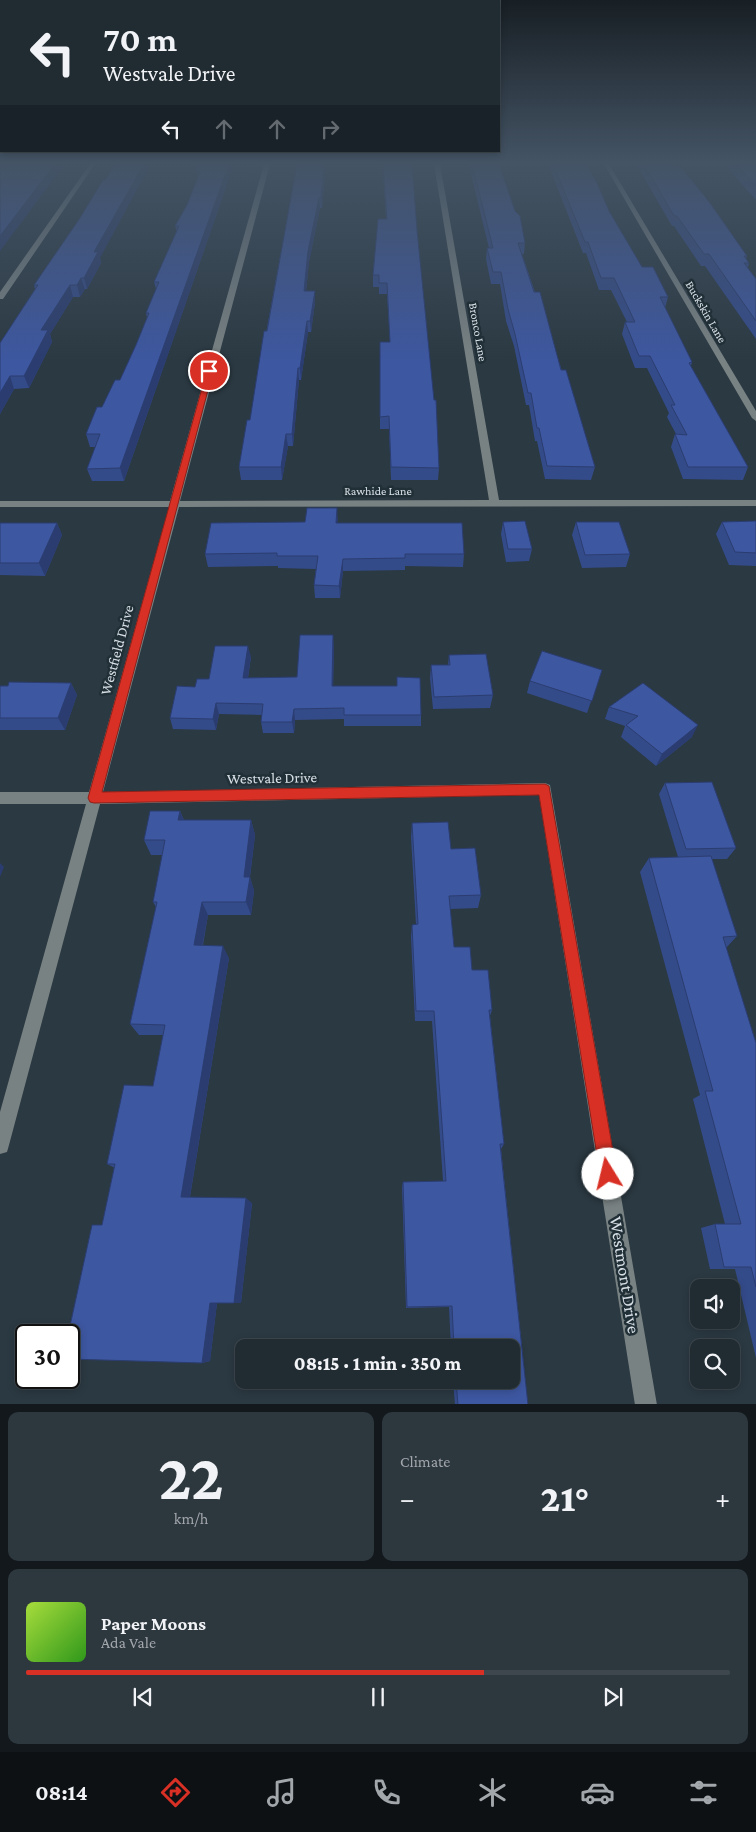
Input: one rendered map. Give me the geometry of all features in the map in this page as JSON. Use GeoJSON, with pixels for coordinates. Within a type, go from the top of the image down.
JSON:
{"type":"FeatureCollection","features":[{"type":"Feature","properties":{"kind":"street"},"geometry":{"type":"LineString","coordinates":[[0,297],[47,230]]}},
{"type":"Feature","properties":{"kind":"street","name":"Westfield Drive"},"geometry":{"type":"LineString","coordinates":[[0,1145],[248,230]]}},
{"type":"Feature","properties":{"kind":"street","name":"Bronco Lane"},"geometry":{"type":"LineString","coordinates":[[449,230],[495,504]]}},
{"type":"Feature","properties":{"kind":"street","name":"Buckskin Lane"},"geometry":{"type":"LineString","coordinates":[[645,230],[756,418]]}},
{"type":"Feature","properties":{"kind":"street","name":"Rawhide Lane"},"geometry":{"type":"LineString","coordinates":[[0,504],[756,503]]}},
{"type":"Feature","properties":{"kind":"street","name":"Westvale Drive"},"geometry":{"type":"LineString","coordinates":[[0,798],[545,790]]}},
{"type":"Feature","properties":{"kind":"street","name":"Westmont Drive"},"geometry":{"type":"LineString","coordinates":[[545,790],[646,1404]]}},
{"type":"Feature","properties":{"kind":"building"},"geometry":{"type":"Polygon","coordinates":[[[0,230],[5,230],[0,236],[0,230]]]}},
{"type":"Feature","properties":{"kind":"building"},"geometry":{"type":"Polygon","coordinates":[[[72,230],[107,230],[94,252],[98,252],[84,278],[81,278],[77,285],[70,285],[41,330],[48,330],[24,376],[10,376],[0,393],[0,343],[38,285],[34,285],[72,230]]]}},
{"type":"Feature","properties":{"kind":"building"},"geometry":{"type":"Polygon","coordinates":[[[177,230],[206,230],[120,468],[87,469],[100,434],[86,434],[97,407],[102,407],[115,380],[120,380],[136,345],[149,313],[146,313],[159,282],[154,282],[177,230]]]}},
{"type":"Feature","properties":{"kind":"building"},"geometry":{"type":"Polygon","coordinates":[[[285,230],[312,230],[304,291],[315,291],[310,321],[307,321],[300,368],[298,368],[292,434],[286,434],[281,467],[239,467],[247,420],[250,420],[264,331],[267,331],[285,230]]]}},
{"type":"Feature","properties":{"kind":"building"},"geometry":{"type":"Polygon","coordinates":[[[377,230],[417,230],[434,400],[436,400],[439,468],[391,467],[389,416],[380,417],[380,342],[390,342],[387,283],[379,283],[379,275],[373,275],[377,230]]]}},
{"type":"Feature","properties":{"kind":"building"},"geometry":{"type":"Polygon","coordinates":[[[488,230],[523,230],[525,243],[518,243],[534,292],[540,292],[561,370],[566,370],[595,467],[547,466],[539,428],[537,428],[531,393],[528,393],[508,309],[501,272],[493,272],[487,248],[493,248],[488,230]]]}},
{"type":"Feature","properties":{"kind":"building"},"geometry":{"type":"Polygon","coordinates":[[[580,230],[620,230],[642,267],[653,267],[668,297],[660,297],[692,362],[689,363],[748,467],[688,467],[675,434],[687,435],[671,405],[675,405],[650,356],[639,356],[625,322],[635,322],[614,278],[601,278],[588,242],[585,242],[580,230]]]}},
{"type":"Feature","properties":{"kind":"building"},"geometry":{"type":"Polygon","coordinates":[[[687,230],[729,230],[747,256],[744,256],[749,263],[744,263],[756,279],[756,321],[709,254],[704,254],[687,230]]]}},
{"type":"Feature","properties":{"kind":"building"},"geometry":{"type":"Polygon","coordinates":[[[307,508],[337,508],[336,523],[462,523],[464,554],[405,554],[405,558],[343,559],[339,586],[314,585],[318,556],[277,556],[277,553],[205,554],[211,523],[305,522],[307,508]]]}},
{"type":"Feature","properties":{"kind":"building"},"geometry":{"type":"Polygon","coordinates":[[[525,521],[532,549],[508,549],[503,522],[525,521]]]}},
{"type":"Feature","properties":{"kind":"building"},"geometry":{"type":"Polygon","coordinates":[[[756,521],[756,553],[735,552],[722,522],[756,521]]]}},
{"type":"Feature","properties":{"kind":"building"},"geometry":{"type":"Polygon","coordinates":[[[576,522],[619,522],[630,554],[585,555],[576,522]]]}},
{"type":"Feature","properties":{"kind":"building"},"geometry":{"type":"Polygon","coordinates":[[[0,523],[57,523],[39,563],[0,563],[0,523]]]}},
{"type":"Feature","properties":{"kind":"building"},"geometry":{"type":"Polygon","coordinates":[[[300,635],[333,635],[332,686],[397,686],[397,677],[420,678],[421,715],[344,715],[344,708],[294,709],[292,722],[261,722],[263,704],[216,703],[213,719],[170,718],[177,686],[195,687],[197,679],[209,679],[215,646],[248,646],[243,678],[297,677],[300,635]]]}},
{"type":"Feature","properties":{"kind":"building"},"geometry":{"type":"Polygon","coordinates":[[[542,651],[602,670],[592,701],[530,681],[542,651]]]}},
{"type":"Feature","properties":{"kind":"building"},"geometry":{"type":"Polygon","coordinates":[[[486,654],[493,695],[434,697],[431,665],[450,665],[449,655],[486,654]]]}},
{"type":"Feature","properties":{"kind":"building"},"geometry":{"type":"Polygon","coordinates":[[[9,682],[71,683],[58,718],[0,718],[0,686],[8,686],[9,682]]]}},
{"type":"Feature","properties":{"kind":"building"},"geometry":{"type":"Polygon","coordinates":[[[643,683],[698,725],[662,754],[626,725],[638,716],[609,707],[643,683]]]}},
{"type":"Feature","properties":{"kind":"building"},"geometry":{"type":"Polygon","coordinates":[[[712,782],[736,848],[686,849],[665,783],[712,782]]]}},
{"type":"Feature","properties":{"kind":"building"},"geometry":{"type":"Polygon","coordinates":[[[150,811],[180,811],[178,820],[251,820],[244,877],[250,877],[246,902],[202,902],[194,945],[223,946],[181,1197],[246,1198],[234,1303],[210,1303],[202,1363],[80,1359],[80,1324],[70,1324],[92,1225],[102,1225],[115,1164],[107,1164],[124,1085],[153,1086],[165,1025],[130,1024],[157,902],[153,902],[165,840],[144,840],[150,811]]]}},
{"type":"Feature","properties":{"kind":"building"},"geometry":{"type":"Polygon","coordinates":[[[448,822],[451,849],[475,848],[481,895],[449,896],[454,947],[470,947],[472,970],[488,970],[492,1010],[489,1010],[504,1144],[500,1144],[528,1404],[458,1404],[457,1389],[520,1389],[520,1339],[454,1339],[452,1306],[407,1307],[403,1182],[446,1181],[434,1011],[416,1011],[412,925],[418,924],[412,823],[448,822]]]}},
{"type":"Feature","properties":{"kind":"building"},"geometry":{"type":"Polygon","coordinates":[[[711,856],[737,936],[723,937],[756,1043],[756,1287],[751,1267],[724,1267],[715,1224],[741,1224],[705,1091],[713,1091],[649,858],[711,856]]]}},
{"type":"Feature","properties":{"kind":"route"},"geometry":{"type":"LineString","coordinates":[[209,371],[94,798],[545,790],[608,1174]]}}]}
